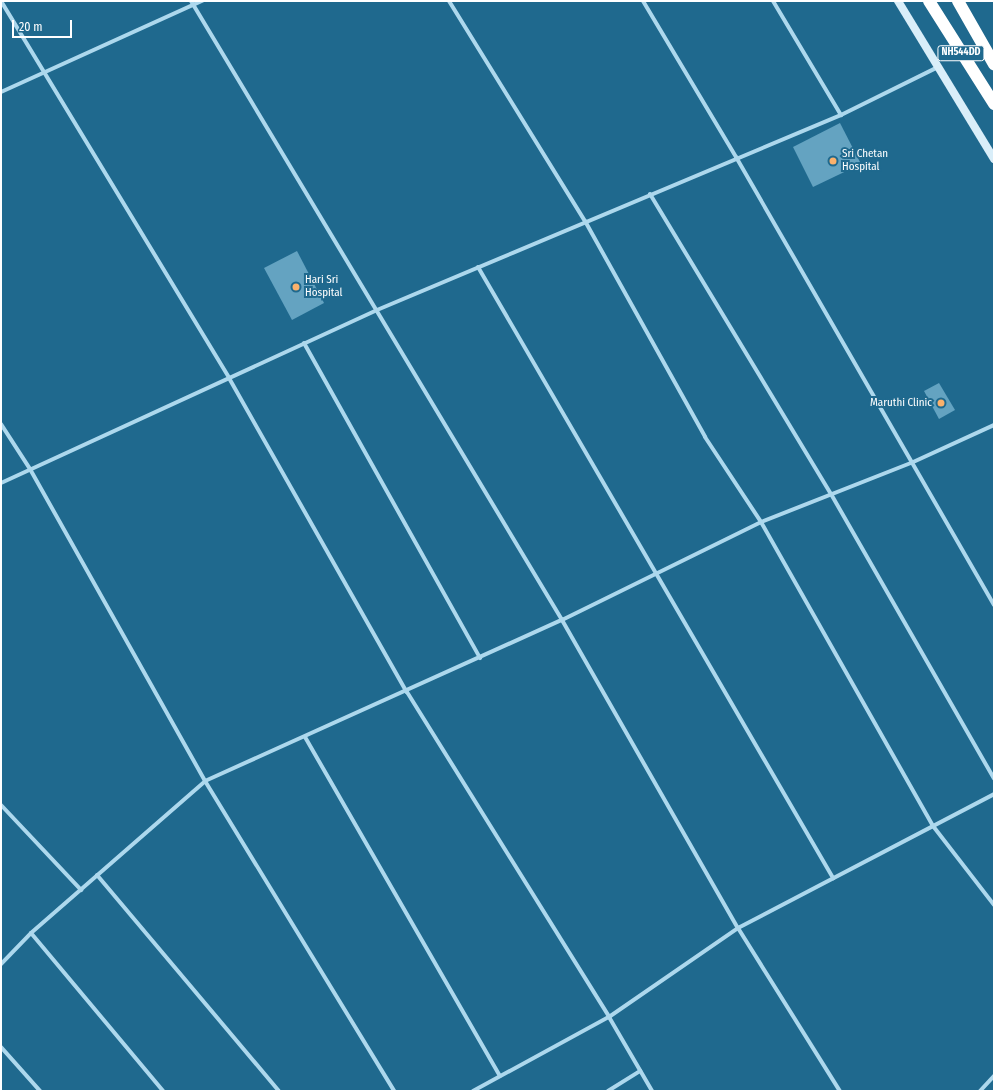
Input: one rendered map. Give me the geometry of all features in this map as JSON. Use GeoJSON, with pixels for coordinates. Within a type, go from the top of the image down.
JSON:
{"type":"FeatureCollection","features":[{"type":"Feature","properties":{"kind":"highway","name":"NH544DD"},"geometry":{"type":"LineString","coordinates":[[929,1],[994,104]]}},
{"type":"Feature","properties":{"kind":"highway","name":"NH544DD"},"geometry":{"type":"LineString","coordinates":[[958,1],[994,64]]}},
{"type":"Feature","properties":{"kind":"street"},"geometry":{"type":"LineString","coordinates":[[1,1],[43,73],[229,378],[407,692],[609,1017],[652,1091]]}},
{"type":"Feature","properties":{"kind":"street"},"geometry":{"type":"LineString","coordinates":[[1,92],[192,3],[202,1]]}},
{"type":"Feature","properties":{"kind":"street"},"geometry":{"type":"LineString","coordinates":[[449,1],[585,221],[705,437],[760,522],[933,826],[994,905]]}},
{"type":"Feature","properties":{"kind":"street"},"geometry":{"type":"LineString","coordinates":[[643,1],[736,157],[994,605]]}},
{"type":"Feature","properties":{"kind":"street"},"geometry":{"type":"LineString","coordinates":[[773,1],[841,115]]}},
{"type":"Feature","properties":{"kind":"street"},"geometry":{"type":"LineString","coordinates":[[898,1],[994,159]]}},
{"type":"Feature","properties":{"kind":"street"},"geometry":{"type":"LineString","coordinates":[[192,3],[562,620],[738,928],[840,1091]]}},
{"type":"Feature","properties":{"kind":"street"},"geometry":{"type":"LineString","coordinates":[[1,483],[377,310],[736,157],[841,115],[938,67]]}},
{"type":"Feature","properties":{"kind":"street"},"geometry":{"type":"LineString","coordinates":[[650,194],[831,494],[994,778]]}},
{"type":"Feature","properties":{"kind":"street"},"geometry":{"type":"LineString","coordinates":[[478,267],[833,878]]}},
{"type":"Feature","properties":{"kind":"street"},"geometry":{"type":"LineString","coordinates":[[304,344],[480,658]]}},
{"type":"Feature","properties":{"kind":"street"},"geometry":{"type":"LineString","coordinates":[[1,424],[30,469],[205,781],[394,1091]]}},
{"type":"Feature","properties":{"kind":"street"},"geometry":{"type":"LineString","coordinates":[[1,964],[31,933],[205,781],[407,692],[562,620],[760,522],[911,463],[994,425]]}},
{"type":"Feature","properties":{"kind":"street"},"geometry":{"type":"LineString","coordinates":[[305,737],[500,1076]]}},
{"type":"Feature","properties":{"kind":"street"},"geometry":{"type":"LineString","coordinates":[[473,1091],[609,1017],[738,928],[994,794]]}},
{"type":"Feature","properties":{"kind":"street"},"geometry":{"type":"LineString","coordinates":[[1,805],[81,890]]}},
{"type":"Feature","properties":{"kind":"street"},"geometry":{"type":"LineString","coordinates":[[97,875],[279,1091]]}},
{"type":"Feature","properties":{"kind":"street"},"geometry":{"type":"LineString","coordinates":[[31,933],[163,1091]]}},
{"type":"Feature","properties":{"kind":"street"},"geometry":{"type":"LineString","coordinates":[[1,1047],[40,1091]]}},
{"type":"Feature","properties":{"kind":"street"},"geometry":{"type":"LineString","coordinates":[[608,1091],[640,1071]]}},
{"type":"Feature","properties":{"kind":"street"},"geometry":{"type":"LineString","coordinates":[[980,1091],[994,1076]]}},
{"type":"Feature","properties":{"kind":"building"},"geometry":{"type":"Polygon","coordinates":[[[840,123],[861,164],[813,187],[793,147],[840,123]]]}},
{"type":"Feature","properties":{"kind":"building"},"geometry":{"type":"Polygon","coordinates":[[[297,251],[324,303],[292,320],[264,268],[297,251]]]}},
{"type":"Feature","properties":{"kind":"building"},"geometry":{"type":"Polygon","coordinates":[[[939,383],[955,410],[939,419],[924,391],[939,383]]]}},
{"type":"Feature","properties":{"kind":"place","name":"Sri Chetan Hospital"},"geometry":{"type":"Point","coordinates":[833,161]}},
{"type":"Feature","properties":{"kind":"place","name":"Hari Sri Hospital"},"geometry":{"type":"Point","coordinates":[296,287]}},
{"type":"Feature","properties":{"kind":"place","name":"Maruthi Clinic"},"geometry":{"type":"Point","coordinates":[941,403]}}]}
